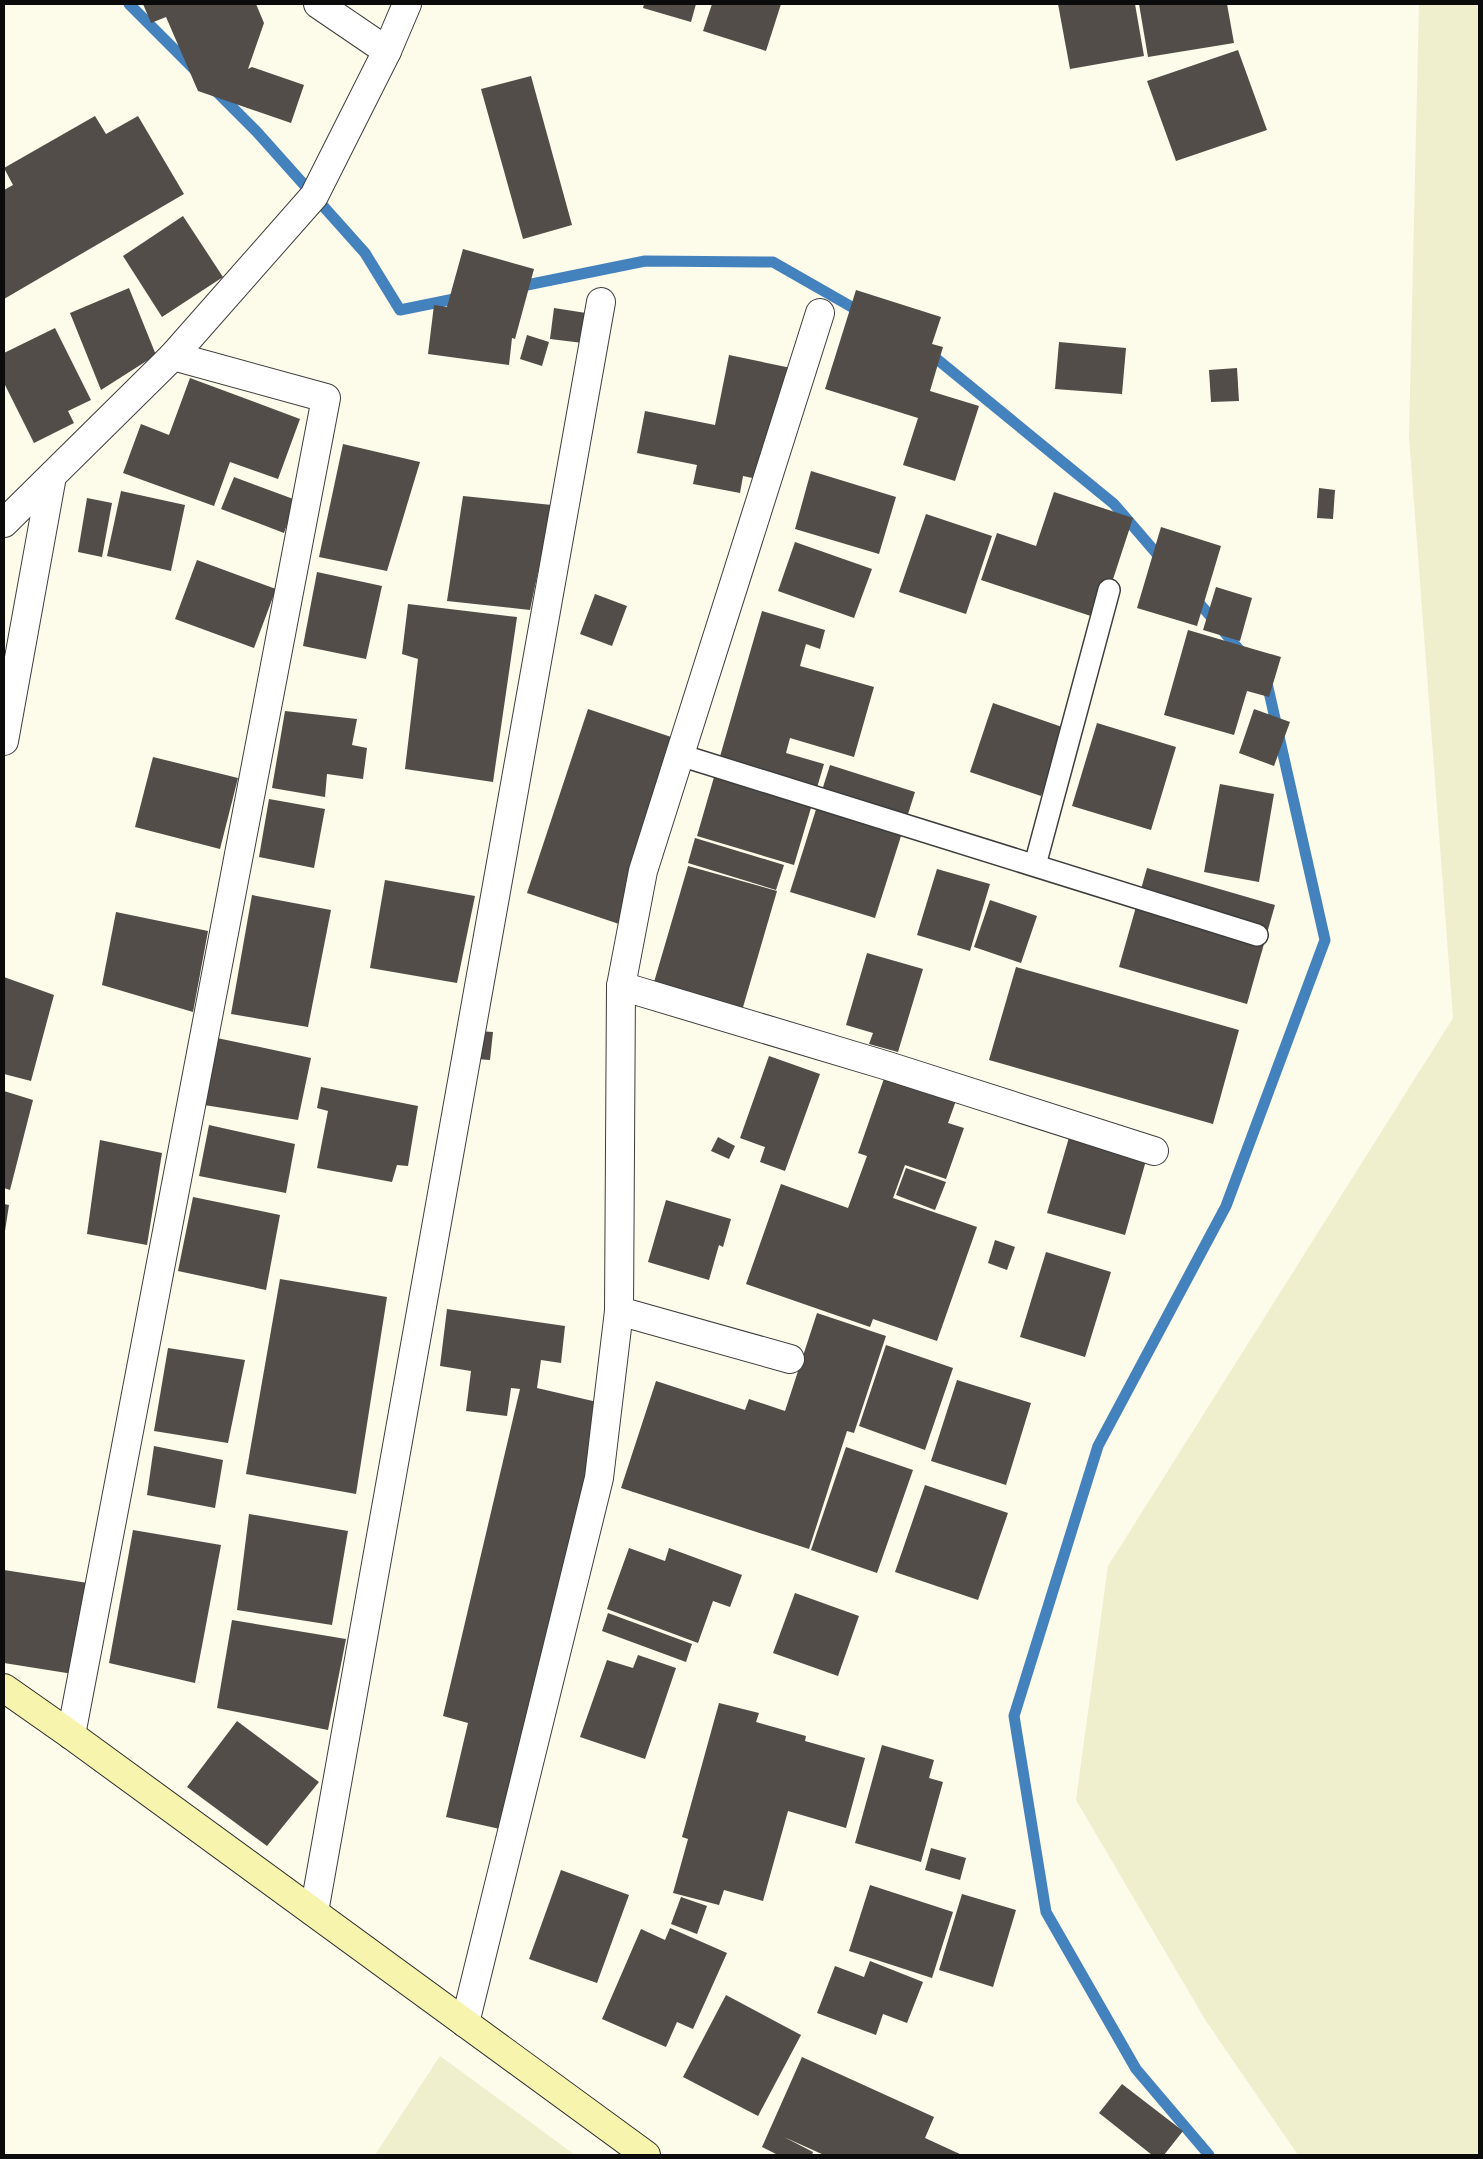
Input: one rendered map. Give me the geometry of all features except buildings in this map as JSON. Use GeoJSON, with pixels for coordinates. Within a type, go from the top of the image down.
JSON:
{"type":"FeatureCollection","features":[{"type":"Feature","properties":{"kind":"street"},"geometry":{"type":"LineString","coordinates":[[318,4],[387,51]]}},
{"type":"Feature","properties":{"kind":"street"},"geometry":{"type":"LineString","coordinates":[[4,523],[173,356],[314,196],[387,51],[407,4]]}},
{"type":"Feature","properties":{"kind":"street"},"geometry":{"type":"LineString","coordinates":[[314,1912],[600,302]]}},
{"type":"Feature","properties":{"kind":"street"},"geometry":{"type":"LineString","coordinates":[[465,2023],[599,1478],[619,1312],[621,986],[643,871],[820,313]]}},
{"type":"Feature","properties":{"kind":"street"},"geometry":{"type":"LineString","coordinates":[[71,1734],[326,398],[173,356]]}},
{"type":"Feature","properties":{"kind":"street"},"geometry":{"type":"LineString","coordinates":[[4,741],[52,476]]}},
{"type":"Feature","properties":{"kind":"street"},"geometry":{"type":"LineString","coordinates":[[621,986],[888,1066],[1154,1151]]}},
{"type":"Feature","properties":{"kind":"street"},"geometry":{"type":"LineString","coordinates":[[619,1312],[790,1359]]}},
{"type":"Feature","properties":{"kind":"street"},"geometry":{"type":"LineString","coordinates":[[4,1688],[71,1734],[646,2155]]}},
{"type":"Feature","properties":{"kind":"lane"},"geometry":{"type":"LineString","coordinates":[[1035,865],[1109,590]]}},
{"type":"Feature","properties":{"kind":"lane"},"geometry":{"type":"LineString","coordinates":[[680,755],[1257,935]]}},
{"type":"Feature","properties":{"kind":"green space"},"geometry":{"type":"Polygon","coordinates":[[[1419,4],[1479,4],[1479,2155],[1298,2155],[1206,2021],[1076,1800],[1108,1566],[1453,1018],[1409,437],[1419,4]]]}},
{"type":"Feature","properties":{"kind":"green space"},"geometry":{"type":"Polygon","coordinates":[[[440,2056],[575,2155],[375,2155],[440,2056]]]}},
{"type":"Feature","properties":{"kind":"waterway"},"geometry":{"type":"LineString","coordinates":[[129,4],[195,70]]}},
{"type":"Feature","properties":{"kind":"waterway"},"geometry":{"type":"LineString","coordinates":[[215,90],[256,131],[365,253],[400,310],[464,297]]}},
{"type":"Feature","properties":{"kind":"waterway"},"geometry":{"type":"LineString","coordinates":[[517,287],[645,261],[773,262],[864,314]]}},
{"type":"Feature","properties":{"kind":"waterway"},"geometry":{"type":"LineString","coordinates":[[927,351],[1114,504],[1163,561]]}},
{"type":"Feature","properties":{"kind":"waterway"},"geometry":{"type":"LineString","coordinates":[[1193,596],[1243,654]]}},
{"type":"Feature","properties":{"kind":"waterway"},"geometry":{"type":"LineString","coordinates":[[1209,2155],[1136,2069],[1046,1912],[1014,1716],[1098,1446],[1226,1206],[1325,940],[1265,679]]}}]}
